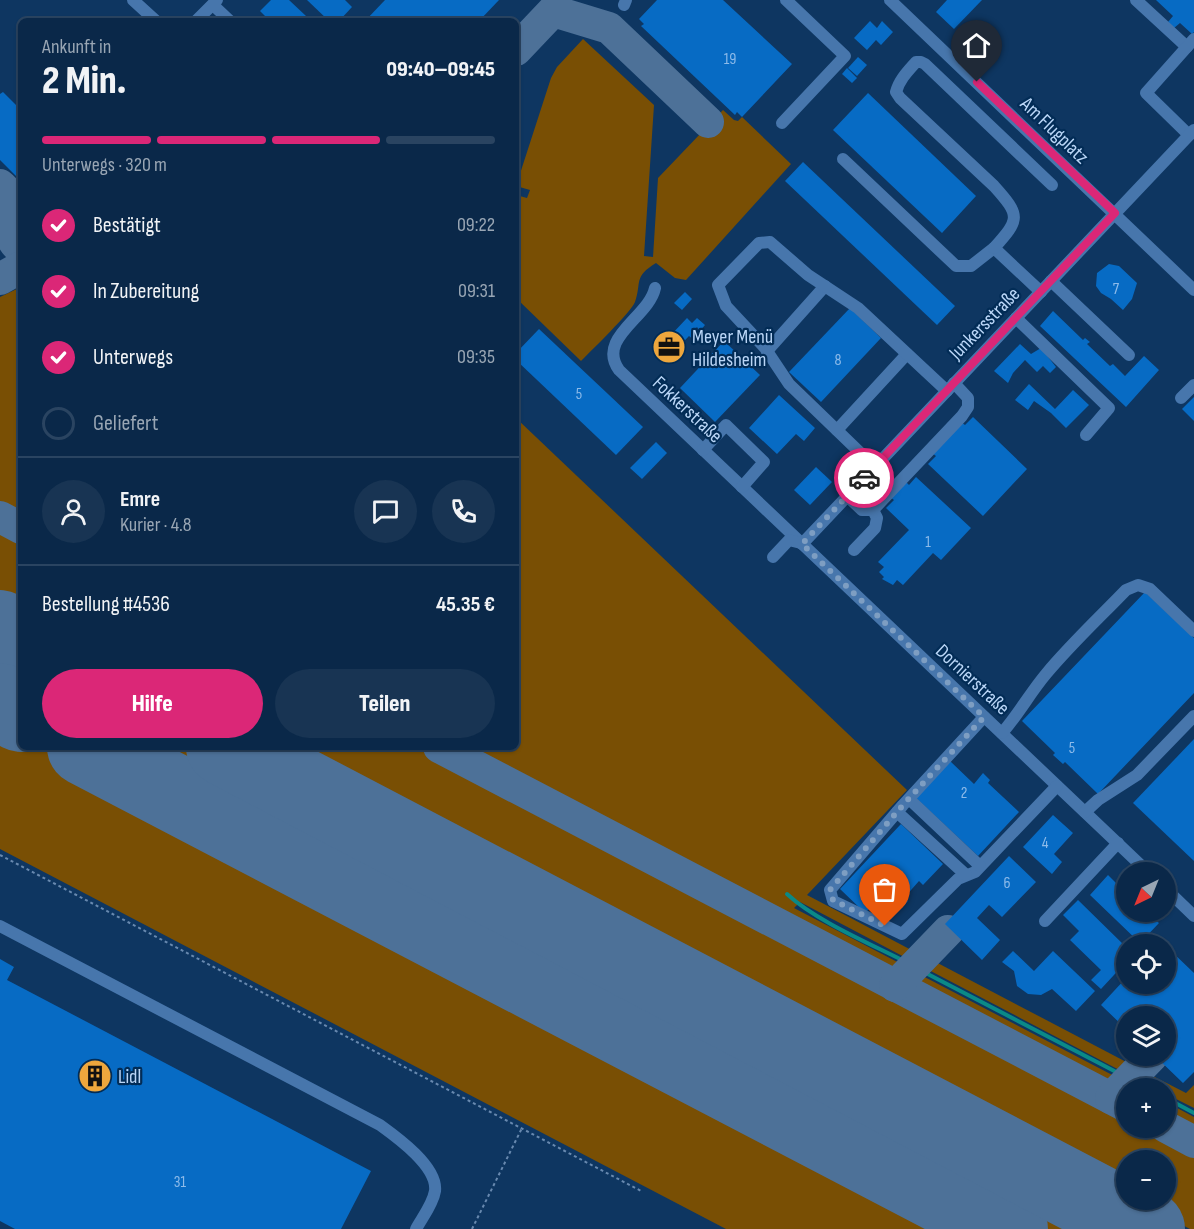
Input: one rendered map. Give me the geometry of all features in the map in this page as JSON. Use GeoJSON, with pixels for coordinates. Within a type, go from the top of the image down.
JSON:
{"type":"FeatureCollection","features":[{"type":"Feature","properties":{"kind":"street"},"geometry":{"type":"LineString","coordinates":[[133,0],[153,18]]}},
{"type":"Feature","properties":{"kind":"street"},"geometry":{"type":"LineString","coordinates":[[782,123],[846,56],[786,0]]}},
{"type":"Feature","properties":{"kind":"street","name":"Am Flugplatz"},"geometry":{"type":"LineString","coordinates":[[890,0],[1194,290]]}},
{"type":"Feature","properties":{"kind":"street"},"geometry":{"type":"LineString","coordinates":[[1136,0],[1190,44],[1146,93],[1192,132]]}},
{"type":"Feature","properties":{"kind":"street"},"geometry":{"type":"LineString","coordinates":[[199,18],[215,2],[228,18]]}},
{"type":"Feature","properties":{"kind":"street"},"geometry":{"type":"LineString","coordinates":[[843,159],[956,266],[971,266],[994,248],[1012,228],[1015,221],[1014,211],[1007,199],[896,93],[909,70],[916,62],[921,62],[1052,185]]}},
{"type":"Feature","properties":{"kind":"street","name":"Junkersstraße"},"geometry":{"type":"LineString","coordinates":[[802,544],[1192,132]]}},
{"type":"Feature","properties":{"kind":"street"},"geometry":{"type":"LineString","coordinates":[[847,496],[862,510],[873,510],[966,411],[968,398],[907,354],[858,308],[808,275],[770,242],[759,243],[718,285],[726,306],[767,351],[789,384],[875,466]]}},
{"type":"Feature","properties":{"kind":"street"},"geometry":{"type":"LineString","coordinates":[[994,248],[1041,292]]}},
{"type":"Feature","properties":{"kind":"street"},"geometry":{"type":"LineString","coordinates":[[1051,281],[1129,355]]}},
{"type":"Feature","properties":{"kind":"street"},"geometry":{"type":"LineString","coordinates":[[767,351],[825,286]]}},
{"type":"Feature","properties":{"kind":"street","name":"Fokkerstraße"},"geometry":{"type":"LineString","coordinates":[[655,288],[648,304],[615,342],[613,359],[619,370],[802,544]]}},
{"type":"Feature","properties":{"kind":"street"},"geometry":{"type":"LineString","coordinates":[[1016,318],[1109,408],[1086,435]]}},
{"type":"Feature","properties":{"kind":"street"},"geometry":{"type":"LineString","coordinates":[[837,430],[907,354]]}},
{"type":"Feature","properties":{"kind":"street"},"geometry":{"type":"LineString","coordinates":[[1181,398],[1194,385]]}},
{"type":"Feature","properties":{"kind":"street"},"geometry":{"type":"LineString","coordinates":[[703,450],[726,425],[764,462],[742,487]]}},
{"type":"Feature","properties":{"kind":"street"},"geometry":{"type":"LineString","coordinates":[[854,550],[875,528],[877,518],[873,510]]}},
{"type":"Feature","properties":{"kind":"street"},"geometry":{"type":"LineString","coordinates":[[772,557],[789,540],[802,544]]}},
{"type":"Feature","properties":{"kind":"street","name":"Dornierstraße"},"geometry":{"type":"LineString","coordinates":[[802,544],[1138,862]]}},
{"type":"Feature","properties":{"kind":"street"},"geometry":{"type":"LineString","coordinates":[[1002,733],[1014,720],[1028,696],[1046,673],[1126,590],[1138,585],[1150,589],[1194,631]]}},
{"type":"Feature","properties":{"kind":"street"},"geometry":{"type":"LineString","coordinates":[[1085,812],[1098,800],[1137,775],[1194,716]]}},
{"type":"Feature","properties":{"kind":"street"},"geometry":{"type":"LineString","coordinates":[[984,717],[897,812],[830,890],[833,900],[902,934],[958,879],[975,872],[1057,786]]}},
{"type":"Feature","properties":{"kind":"street"},"geometry":{"type":"LineString","coordinates":[[909,799],[980,866]]}},
{"type":"Feature","properties":{"kind":"street"},"geometry":{"type":"LineString","coordinates":[[897,812],[966,875]]}},
{"type":"Feature","properties":{"kind":"street"},"geometry":{"type":"LineString","coordinates":[[1045,921],[1118,843]]}},
{"type":"Feature","properties":{"kind":"street"},"geometry":{"type":"LineString","coordinates":[[1176,899],[1194,916]]}},
{"type":"Feature","properties":{"kind":"street"},"geometry":{"type":"LineString","coordinates":[[0,926],[380,1125],[406,1146],[432,1175],[435,1192],[416,1229]]}},
{"type":"Feature","properties":{"kind":"path"},"geometry":{"type":"LineString","coordinates":[[0,855],[643,1192]]}},
{"type":"Feature","properties":{"kind":"path"},"geometry":{"type":"LineString","coordinates":[[472,1229],[522,1128]]}},
{"type":"Feature","properties":{"kind":"shaded area"},"geometry":{"type":"Polygon","coordinates":[[[583,39],[654,105],[644,256],[653,257],[658,178],[723,110],[734,120],[738,121],[742,117],[791,164],[686,280],[675,278],[656,263],[644,272],[632,307],[581,361],[519,301],[519,196],[527,198],[530,190],[519,187],[519,177],[551,78],[557,67],[583,39]]]}},
{"type":"Feature","properties":{"kind":"shaded area"},"geometry":{"type":"Polygon","coordinates":[[[18,288],[18,517],[0,508],[0,297],[18,288]]]}},
{"type":"Feature","properties":{"kind":"shaded area"},"geometry":{"type":"Polygon","coordinates":[[[519,421],[907,790],[807,895],[917,953],[910,960],[800,902],[794,908],[905,966],[895,976],[464,750],[519,750],[519,421]]]}},
{"type":"Feature","properties":{"kind":"shaded area"},"geometry":{"type":"Polygon","coordinates":[[[0,527],[18,536],[18,615],[0,606],[0,527]]]}},
{"type":"Feature","properties":{"kind":"shaded area"},"geometry":{"type":"Polygon","coordinates":[[[0,653],[18,662],[18,750],[186,750],[1101,1229],[726,1229],[0,849],[0,653]]]}},
{"type":"Feature","properties":{"kind":"shaded area"},"geometry":{"type":"Polygon","coordinates":[[[302,750],[426,750],[1116,1112],[1116,1138],[1167,1138],[1194,1152],[1194,1229],[1153,1210],[1176,1210],[1176,1150],[1116,1150],[1116,1191],[296,761],[302,750]]]}},
{"type":"Feature","properties":{"kind":"shaded area"},"geometry":{"type":"Polygon","coordinates":[[[930,959],[1116,1057],[1116,1066],[1131,1066],[1125,1073],[923,967],[930,959]]]}},
{"type":"Feature","properties":{"kind":"shaded area"},"geometry":{"type":"Polygon","coordinates":[[[917,973],[1118,1078],[1116,1078],[1116,1083],[1111,1088],[908,982],[917,973]]]}},
{"type":"Feature","properties":{"kind":"shaded area"},"geometry":{"type":"Polygon","coordinates":[[[1147,1073],[1157,1078],[1142,1078],[1147,1073]]]}},
{"type":"Feature","properties":{"kind":"shaded area"},"geometry":{"type":"Polygon","coordinates":[[[1194,1085],[1194,1108],[1176,1099],[1176,1088],[1186,1093],[1194,1085]]]}},
{"type":"Feature","properties":{"kind":"shaded area"},"geometry":{"type":"Polygon","coordinates":[[[1176,1107],[1194,1117],[1194,1132],[1176,1122],[1176,1107]]]}},
{"type":"Feature","properties":{"kind":"building"},"geometry":{"type":"Polygon","coordinates":[[[271,0],[289,0],[306,16],[304,18],[267,18],[260,11],[271,0]]]}},
{"type":"Feature","properties":{"kind":"building"},"geometry":{"type":"Polygon","coordinates":[[[307,0],[345,0],[352,7],[342,18],[326,18],[307,0]]]}},
{"type":"Feature","properties":{"kind":"building"},"geometry":{"type":"Polygon","coordinates":[[[385,0],[499,0],[482,18],[368,18],[385,0]]]}},
{"type":"Feature","properties":{"kind":"building"},"geometry":{"type":"Polygon","coordinates":[[[657,0],[723,0],[792,64],[742,117],[737,112],[735,115],[641,26],[644,24],[639,19],[657,0]]]}},
{"type":"Feature","properties":{"kind":"building"},"geometry":{"type":"Polygon","coordinates":[[[947,0],[982,0],[954,29],[936,12],[947,0]]]}},
{"type":"Feature","properties":{"kind":"building"},"geometry":{"type":"Polygon","coordinates":[[[1156,0],[1194,0],[1194,32],[1192,34],[1180,23],[1174,28],[1168,22],[1173,16],[1156,0]]]}},
{"type":"Feature","properties":{"kind":"building"},"geometry":{"type":"Polygon","coordinates":[[[870,21],[877,28],[882,21],[893,32],[881,45],[876,40],[867,50],[854,38],[870,21]]]}},
{"type":"Feature","properties":{"kind":"building"},"geometry":{"type":"Polygon","coordinates":[[[858,57],[867,65],[857,76],[848,68],[858,57]]]}},
{"type":"Feature","properties":{"kind":"building"},"geometry":{"type":"Polygon","coordinates":[[[847,68],[857,78],[852,83],[842,74],[847,68]]]}},
{"type":"Feature","properties":{"kind":"building"},"geometry":{"type":"Polygon","coordinates":[[[3,92],[18,107],[18,178],[0,160],[0,94],[3,92]]]}},
{"type":"Feature","properties":{"kind":"building"},"geometry":{"type":"Polygon","coordinates":[[[868,93],[976,196],[942,233],[833,130],[868,93]]]}},
{"type":"Feature","properties":{"kind":"building"},"geometry":{"type":"Polygon","coordinates":[[[803,162],[955,306],[937,325],[785,181],[803,162]]]}},
{"type":"Feature","properties":{"kind":"building"},"geometry":{"type":"Polygon","coordinates":[[[1109,264],[1119,266],[1137,283],[1132,299],[1123,310],[1101,293],[1096,286],[1097,273],[1109,264]]]}},
{"type":"Feature","properties":{"kind":"building"},"geometry":{"type":"Polygon","coordinates":[[[685,292],[692,299],[682,310],[674,303],[685,292]]]}},
{"type":"Feature","properties":{"kind":"building"},"geometry":{"type":"Polygon","coordinates":[[[850,308],[881,338],[821,402],[789,372],[850,308]]]}},
{"type":"Feature","properties":{"kind":"building"},"geometry":{"type":"Polygon","coordinates":[[[1053,311],[1083,340],[1085,338],[1090,342],[1087,344],[1110,366],[1113,364],[1125,376],[1144,356],[1159,370],[1126,407],[1040,326],[1053,311]]]}},
{"type":"Feature","properties":{"kind":"building"},"geometry":{"type":"Polygon","coordinates":[[[687,318],[692,323],[697,318],[705,325],[700,331],[697,327],[693,331],[699,337],[695,341],[689,336],[665,361],[655,352],[687,318]]]}},
{"type":"Feature","properties":{"kind":"building"},"geometry":{"type":"Polygon","coordinates":[[[539,329],[643,427],[616,455],[519,363],[519,350],[539,329]]]}},
{"type":"Feature","properties":{"kind":"building"},"geometry":{"type":"Polygon","coordinates":[[[724,341],[760,375],[715,422],[680,388],[724,341]]]}},
{"type":"Feature","properties":{"kind":"building"},"geometry":{"type":"Polygon","coordinates":[[[1020,344],[1031,354],[1041,348],[1056,367],[1050,373],[1043,366],[1037,372],[1025,360],[1013,373],[1008,383],[994,371],[1020,344]]]}},
{"type":"Feature","properties":{"kind":"building"},"geometry":{"type":"Polygon","coordinates":[[[1029,384],[1055,409],[1073,390],[1089,405],[1066,428],[1034,401],[1028,410],[1015,400],[1029,384]]]}},
{"type":"Feature","properties":{"kind":"building"},"geometry":{"type":"Polygon","coordinates":[[[779,395],[815,428],[804,441],[796,434],[777,454],[749,428],[779,395]]]}},
{"type":"Feature","properties":{"kind":"building"},"geometry":{"type":"Polygon","coordinates":[[[1194,397],[1194,421],[1182,409],[1194,397]]]}},
{"type":"Feature","properties":{"kind":"building"},"geometry":{"type":"Polygon","coordinates":[[[973,417],[1027,469],[983,516],[928,464],[936,456],[932,453],[961,422],[965,425],[973,417]]]}},
{"type":"Feature","properties":{"kind":"building"},"geometry":{"type":"Polygon","coordinates":[[[656,442],[667,453],[642,479],[630,468],[656,442]]]}},
{"type":"Feature","properties":{"kind":"building"},"geometry":{"type":"Polygon","coordinates":[[[816,467],[832,482],[810,505],[794,490],[816,467]]]}},
{"type":"Feature","properties":{"kind":"building"},"geometry":{"type":"Polygon","coordinates":[[[916,477],[971,528],[941,560],[933,553],[903,585],[897,580],[893,585],[882,579],[884,577],[879,572],[884,567],[878,562],[909,530],[886,508],[894,500],[890,497],[905,481],[909,485],[916,477]]]}},
{"type":"Feature","properties":{"kind":"building"},"geometry":{"type":"Polygon","coordinates":[[[1145,592],[1194,638],[1194,693],[1098,794],[1065,762],[1063,764],[1053,755],[1055,753],[1022,721],[1145,592]]]}},
{"type":"Feature","properties":{"kind":"building"},"geometry":{"type":"Polygon","coordinates":[[[1194,739],[1194,861],[1133,803],[1194,739]]]}},
{"type":"Feature","properties":{"kind":"building"},"geometry":{"type":"Polygon","coordinates":[[[950,761],[974,784],[983,773],[990,780],[988,783],[1019,812],[978,856],[915,797],[950,761]]]}},
{"type":"Feature","properties":{"kind":"building"},"geometry":{"type":"Polygon","coordinates":[[[1053,815],[1073,833],[1054,854],[1062,862],[1052,874],[1023,847],[1053,815]]]}},
{"type":"Feature","properties":{"kind":"building"},"geometry":{"type":"Polygon","coordinates":[[[901,824],[943,864],[923,885],[919,881],[904,898],[908,901],[891,919],[875,903],[865,913],[840,889],[901,824]]]}},
{"type":"Feature","properties":{"kind":"building"},"geometry":{"type":"Polygon","coordinates":[[[1009,856],[1036,882],[1002,917],[989,905],[977,918],[1000,940],[982,960],[945,924],[1009,856]]]}},
{"type":"Feature","properties":{"kind":"building"},"geometry":{"type":"Polygon","coordinates":[[[1108,875],[1116,883],[1116,920],[1090,895],[1108,875]]]}},
{"type":"Feature","properties":{"kind":"building"},"geometry":{"type":"Polygon","coordinates":[[[1078,900],[1116,937],[1116,973],[1101,989],[1091,980],[1101,970],[1070,940],[1079,931],[1063,915],[1078,900]]]}},
{"type":"Feature","properties":{"kind":"building"},"geometry":{"type":"Polygon","coordinates":[[[1118,922],[1159,923],[1149,934],[1131,934],[1118,922]]]}},
{"type":"Feature","properties":{"kind":"building"},"geometry":{"type":"Polygon","coordinates":[[[1013,951],[1034,971],[1053,951],[1095,991],[1076,1011],[1052,989],[1041,995],[1028,994],[1017,986],[1014,971],[1002,962],[1013,951]]]}},
{"type":"Feature","properties":{"kind":"building"},"geometry":{"type":"Polygon","coordinates":[[[1176,956],[1194,973],[1194,1072],[1183,1083],[1165,1066],[1176,1066],[1176,1006],[1116,1006],[1116,1019],[1101,1005],[1116,989],[1116,994],[1176,994],[1176,956]]]}},
{"type":"Feature","properties":{"kind":"building","name":"Lidl"},"geometry":{"type":"Polygon","coordinates":[[[0,959],[14,967],[7,980],[371,1171],[341,1229],[15,1229],[0,1221],[0,959]]]}},
{"type":"Feature","properties":{"kind":"waterway"},"geometry":{"type":"LineString","coordinates":[[787,894],[828,923],[908,963]]}},
{"type":"Feature","properties":{"kind":"waterway"},"geometry":{"type":"LineString","coordinates":[[920,970],[1122,1075]]}},
{"type":"Feature","properties":{"kind":"waterway"},"geometry":{"type":"LineString","coordinates":[[1176,1103],[1194,1113]]}},
{"type":"Feature","properties":{"kind":"taxiway"},"geometry":{"type":"LineString","coordinates":[[519,47],[553,11],[609,28],[708,122]]}},
{"type":"Feature","properties":{"kind":"taxiway"},"geometry":{"type":"LineString","coordinates":[[0,185],[8,193],[14,205],[11,231],[18,246]]}},
{"type":"Feature","properties":{"kind":"taxiway"},"geometry":{"type":"LineString","coordinates":[[0,279],[18,269]]}},
{"type":"Feature","properties":{"kind":"taxiway"},"geometry":{"type":"LineString","coordinates":[[0,517],[18,526]]}},
{"type":"Feature","properties":{"kind":"taxiway"},"geometry":{"type":"LineString","coordinates":[[245,830],[286,750]]}},
{"type":"Feature","properties":{"kind":"taxiway"},"geometry":{"type":"LineString","coordinates":[[445,750],[1116,1101]]}},
{"type":"Feature","properties":{"kind":"taxiway"},"geometry":{"type":"LineString","coordinates":[[895,986],[948,931]]}},
{"type":"Feature","properties":{"kind":"taxiway"},"geometry":{"type":"LineString","coordinates":[[1111,1098],[1142,1066]]}},
{"type":"Feature","properties":{"kind":"taxiway"},"geometry":{"type":"LineString","coordinates":[[1176,1132],[1194,1142]]}},
{"type":"Feature","properties":{"kind":"runway"},"geometry":{"type":"LineString","coordinates":[[0,629],[18,638]]}},
{"type":"Feature","properties":{"kind":"runway"},"geometry":{"type":"LineString","coordinates":[[0,702],[18,711]]}},
{"type":"Feature","properties":{"kind":"runway"},"geometry":{"type":"LineString","coordinates":[[92,750],[1009,1229]]}},
{"type":"Feature","properties":{"kind":"runway"},"geometry":{"type":"LineString","coordinates":[[231,750],[1146,1229]]}},
{"type":"Feature","properties":{"kind":"way so far"},"geometry":{"type":"LineString","coordinates":[[864,478],[802,544],[984,717],[903,805],[830,890],[833,900],[885,926]]}},
{"type":"Feature","properties":{"kind":"place","name":"Meyer Menü Hildesheim"},"geometry":{"type":"Point","coordinates":[669,347]}},
{"type":"Feature","properties":{"kind":"place","name":"Lidl"},"geometry":{"type":"Point","coordinates":[95,1076]}},
{"type":"Feature","properties":{"kind":"route"},"geometry":{"type":"LineString","coordinates":[[864,478],[1115,213],[977,82]]}}]}
